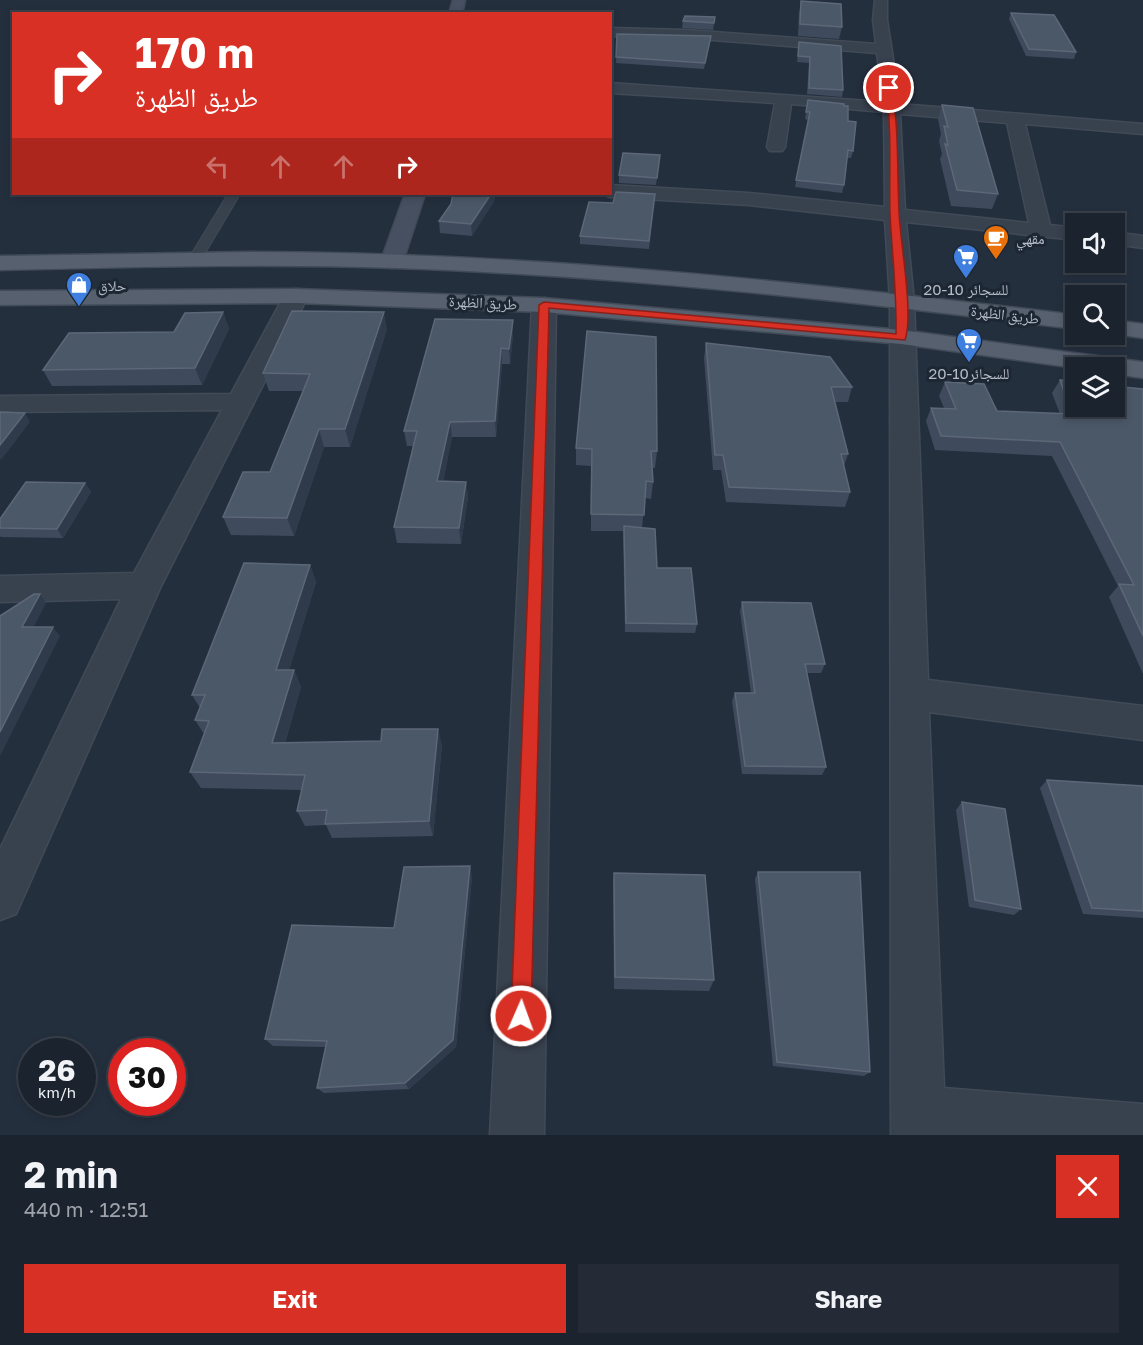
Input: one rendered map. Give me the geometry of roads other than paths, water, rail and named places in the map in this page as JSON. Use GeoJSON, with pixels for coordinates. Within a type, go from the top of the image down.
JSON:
{"type":"FeatureCollection","features":[{"type":"Feature","properties":{"kind":"main road"},"geometry":{"type":"LineString","coordinates":[[392,261],[414,195]]}},
{"type":"Feature","properties":{"kind":"main road","name":"طريق الظهرة"},"geometry":{"type":"LineString","coordinates":[[0,263],[194,260],[392,261],[775,287],[901,319],[1143,370]]}},
{"type":"Feature","properties":{"kind":"main road","name":"طريق الظهرة"},"geometry":{"type":"LineString","coordinates":[[0,298],[296,296],[901,319],[1065,322]]}},
{"type":"Feature","properties":{"kind":"main road"},"geometry":{"type":"LineString","coordinates":[[1125,329],[1143,331]]}},
{"type":"Feature","properties":{"kind":"street"},"geometry":{"type":"LineString","coordinates":[[881,0],[884,49],[892,108],[901,319],[911,694],[918,1124],[1143,1131]]}},
{"type":"Feature","properties":{"kind":"street"},"geometry":{"type":"LineString","coordinates":[[612,32],[687,34],[884,49]]}},
{"type":"Feature","properties":{"kind":"street"},"geometry":{"type":"LineString","coordinates":[[612,105],[613,88],[784,99],[1143,129]]}},
{"type":"Feature","properties":{"kind":"street"},"geometry":{"type":"LineString","coordinates":[[776,147],[784,99]]}},
{"type":"Feature","properties":{"kind":"street"},"geometry":{"type":"LineString","coordinates":[[1015,119],[1041,230]]}},
{"type":"Feature","properties":{"kind":"street"},"geometry":{"type":"LineString","coordinates":[[612,191],[749,199],[1065,233]]}},
{"type":"Feature","properties":{"kind":"street"},"geometry":{"type":"LineString","coordinates":[[1125,240],[1143,242]]}},
{"type":"Feature","properties":{"kind":"street"},"geometry":{"type":"LineString","coordinates":[[0,898],[144,586],[296,296]]}},
{"type":"Feature","properties":{"kind":"street"},"geometry":{"type":"LineString","coordinates":[[518,1135],[544,305]]}},
{"type":"Feature","properties":{"kind":"street"},"geometry":{"type":"LineString","coordinates":[[0,404],[239,402]]}},
{"type":"Feature","properties":{"kind":"street"},"geometry":{"type":"LineString","coordinates":[[0,589],[144,586]]}},
{"type":"Feature","properties":{"kind":"street"},"geometry":{"type":"LineString","coordinates":[[911,694],[1143,723]]}},
{"type":"Feature","properties":{"kind":"lane"},"geometry":{"type":"LineString","coordinates":[[194,260],[233,195]]}},
{"type":"Feature","properties":{"kind":"place","name":"مقهي"},"geometry":{"type":"Point","coordinates":[996,261]}},
{"type":"Feature","properties":{"kind":"place","name":"20-10 للسجائر"},"geometry":{"type":"Point","coordinates":[966,280]}},
{"type":"Feature","properties":{"kind":"place","name":"حلاق"},"geometry":{"type":"Point","coordinates":[79,308]}},
{"type":"Feature","properties":{"kind":"place","name":"20-10للسجائر"},"geometry":{"type":"Point","coordinates":[969,364]}}]}
